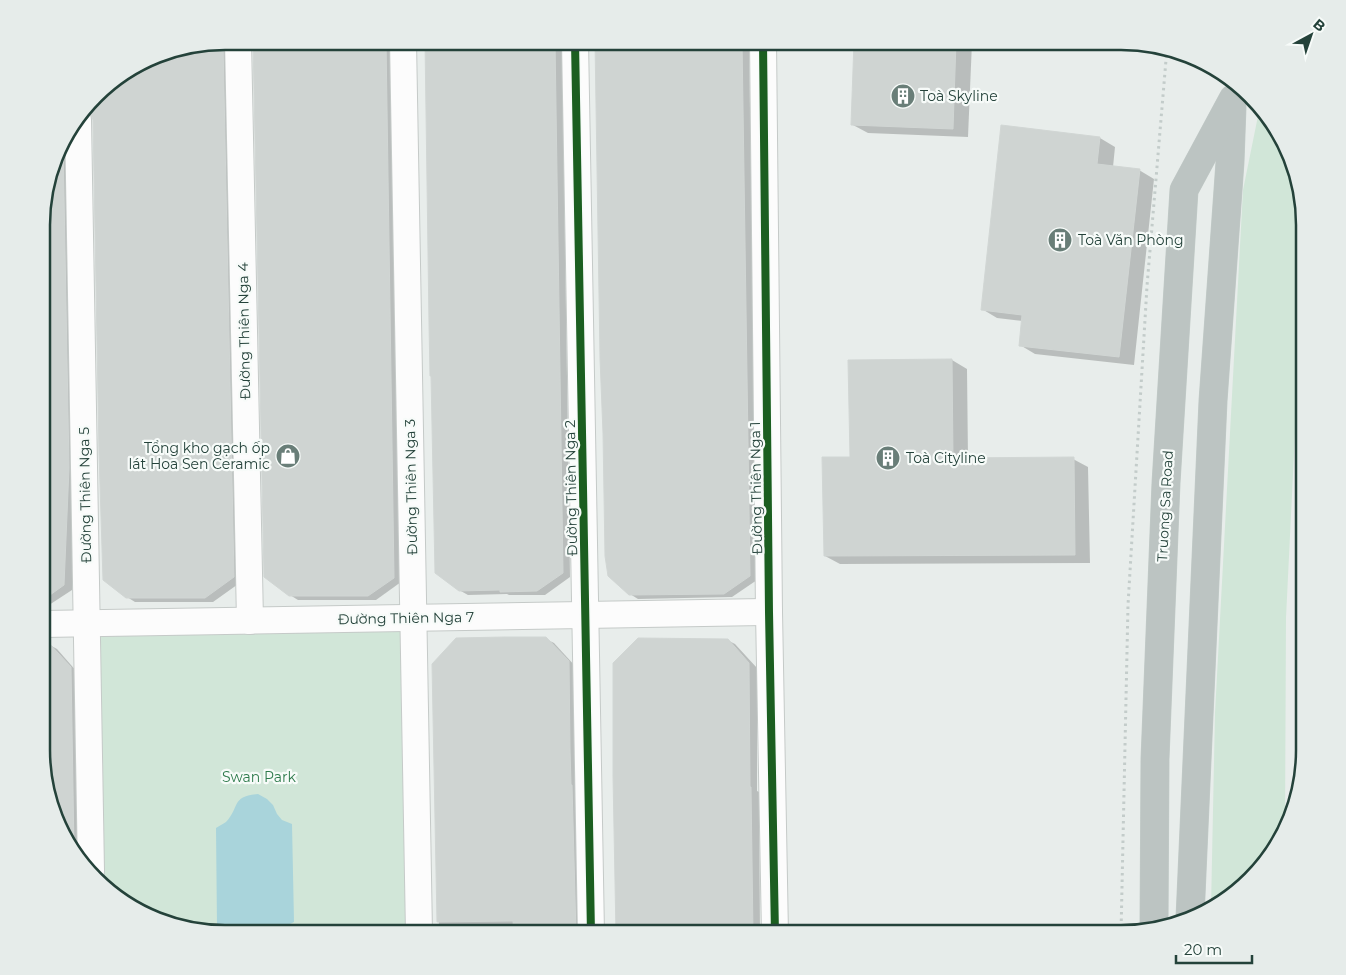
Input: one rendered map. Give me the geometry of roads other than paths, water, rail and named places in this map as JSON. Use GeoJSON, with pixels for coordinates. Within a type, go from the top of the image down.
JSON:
{"type":"FeatureCollection","features":[{"type":"Feature","properties":{"kind":"highway","name":"Truong Sa Road"},"geometry":{"type":"LineString","coordinates":[[1190,910],[1213,401],[1230,162],[1233,90]]}},
{"type":"Feature","properties":{"kind":"highway","name":"Truong Sa Road"},"geometry":{"type":"LineString","coordinates":[[1154,922],[1155,759],[1166,483],[1184,190],[1233,90]]}},
{"type":"Feature","properties":{"kind":"street","name":"Đường Thiên Nga 4"},"geometry":{"type":"LineString","coordinates":[[238,50],[250,621]]}},
{"type":"Feature","properties":{"kind":"street","name":"Đường Thiên Nga 3"},"geometry":{"type":"LineString","coordinates":[[403,50],[419,925]]}},
{"type":"Feature","properties":{"kind":"street","name":"Đường Thiên Nga 2"},"geometry":{"type":"LineString","coordinates":[[575,50],[591,925]]}},
{"type":"Feature","properties":{"kind":"street","name":"Đường Thiên Nga 1"},"geometry":{"type":"LineString","coordinates":[[763,50],[769,612],[775,925]]}},
{"type":"Feature","properties":{"kind":"street","name":"Đường Thiên Nga 5"},"geometry":{"type":"LineString","coordinates":[[78,129],[91,863]]}},
{"type":"Feature","properties":{"kind":"street","name":"Đường Thiên Nga 7"},"geometry":{"type":"LineString","coordinates":[[50,624],[769,612]]}},
{"type":"Feature","properties":{"kind":"water"},"geometry":{"type":"Polygon","coordinates":[[[258,794],[267,799],[282,820],[292,824],[294,922],[288,925],[217,925],[216,828],[226,822],[240,800],[249,795],[258,794]]]}},
{"type":"Feature","properties":{"kind":"place","name":"Toà Skyline"},"geometry":{"type":"Point","coordinates":[903,96]}},
{"type":"Feature","properties":{"kind":"place","name":"Toà Văn Phòng"},"geometry":{"type":"Point","coordinates":[1060,240]}},
{"type":"Feature","properties":{"kind":"place","name":"Tổng kho gạch ốp lát Hoa Sen Ceramic"},"geometry":{"type":"Point","coordinates":[288,456]}},
{"type":"Feature","properties":{"kind":"place","name":"Toà Cityline"},"geometry":{"type":"Point","coordinates":[888,458]}},
{"type":"Feature","properties":{"kind":"park label","name":"Swan Park"},"geometry":{"type":"Point","coordinates":[259,777]}}]}
